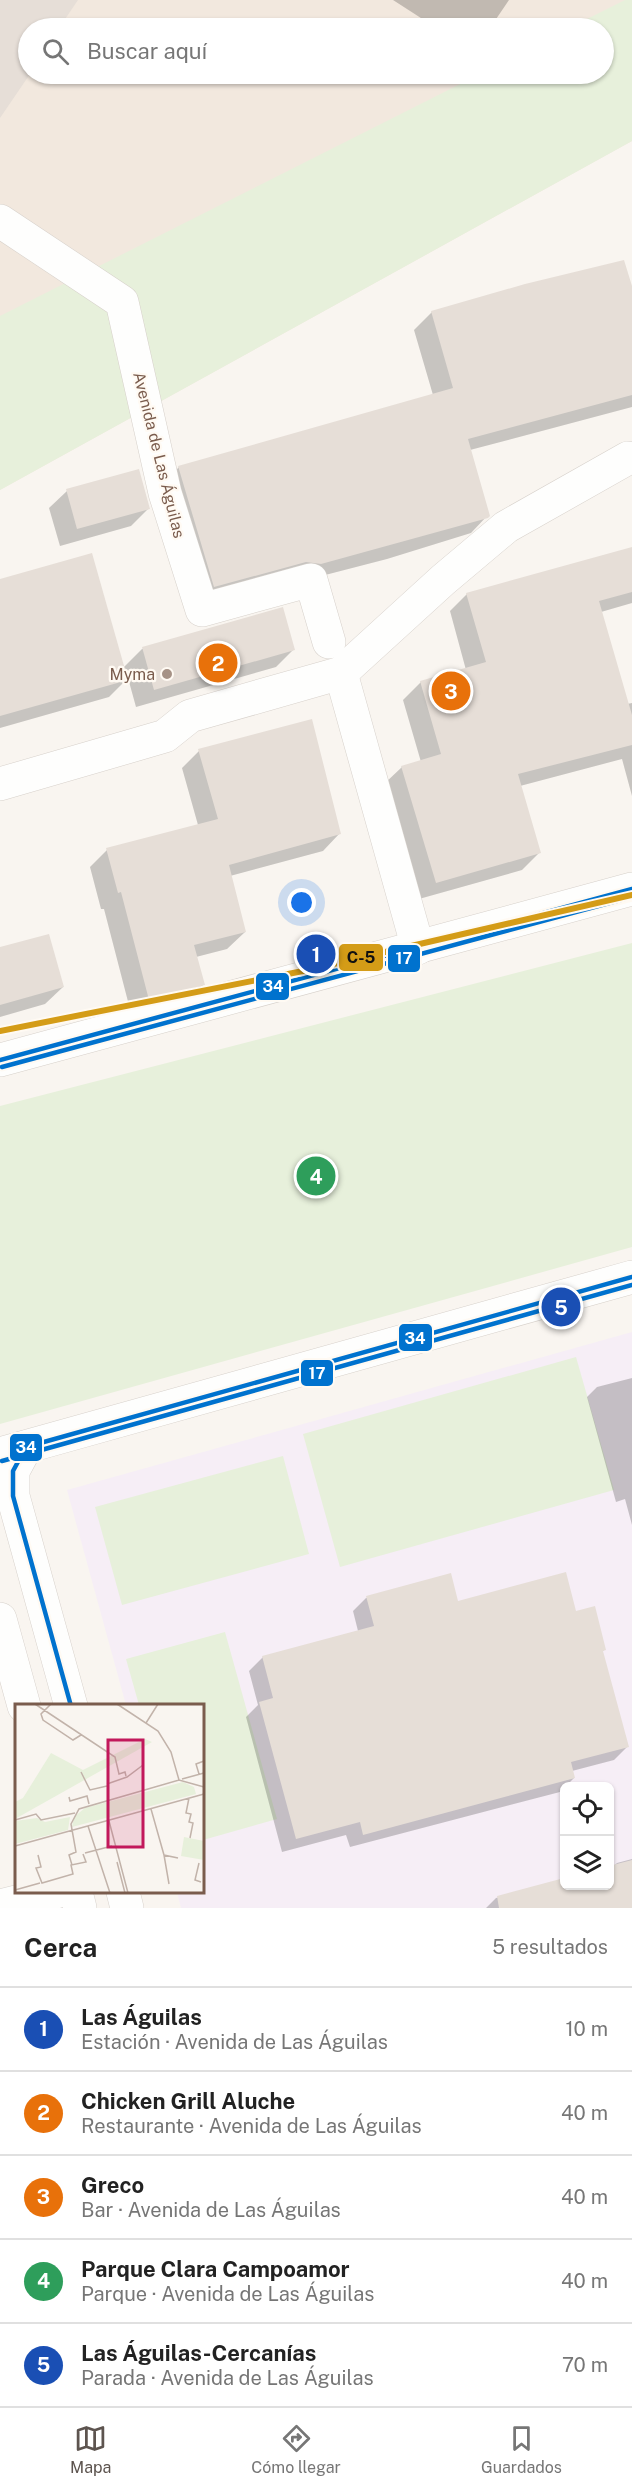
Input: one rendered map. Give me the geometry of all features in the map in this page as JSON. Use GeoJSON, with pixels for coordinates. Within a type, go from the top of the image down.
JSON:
{"type":"FeatureCollection","features":[{"type":"Feature","properties":{"kind":"street","name":"Avenida de Las Águilas"},"geometry":{"type":"LineString","coordinates":[[0,221],[122,302],[165,493],[202,610],[310,580],[329,642]]}},
{"type":"Feature","properties":{"kind":"street"},"geometry":{"type":"LineString","coordinates":[[0,784],[165,736],[190,716],[341,673],[443,580],[506,527],[628,458]]}},
{"type":"Feature","properties":{"kind":"street"},"geometry":{"type":"LineString","coordinates":[[341,673],[418,948]]}},
{"type":"Feature","properties":{"kind":"street"},"geometry":{"type":"LineString","coordinates":[[0,1060],[136,1021],[632,890]]}},
{"type":"Feature","properties":{"kind":"street"},"geometry":{"type":"LineString","coordinates":[[70,1704],[13,1496],[13,1450],[632,1277]]}},
{"type":"Feature","properties":{"kind":"street"},"geometry":{"type":"LineString","coordinates":[[0,1619],[23,1704]]}},
{"type":"Feature","properties":{"kind":"street"},"geometry":{"type":"LineString","coordinates":[[0,1906],[52,1893]]}},
{"type":"Feature","properties":{"kind":"street"},"geometry":{"type":"LineString","coordinates":[[76,1893],[80,1908]]}},
{"type":"Feature","properties":{"kind":"street"},"geometry":{"type":"LineString","coordinates":[[123,1893],[127,1908]]}},
{"type":"Feature","properties":{"kind":"shaded area"},"geometry":{"type":"Polygon","coordinates":[[[0,0],[632,0],[632,141],[0,490],[0,0]]]}},
{"type":"Feature","properties":{"kind":"shaded area"},"geometry":{"type":"Polygon","coordinates":[[[632,1332],[632,1908],[181,1908],[177,1893],[204,1893],[204,1704],[126,1704],[67,1490],[632,1332]]]}},
{"type":"Feature","properties":{"kind":"green space"},"geometry":{"type":"Polygon","coordinates":[[[625,0],[632,0],[632,141],[0,490],[0,316],[460,84],[614,84],[614,18],[589,18],[625,0]]]}},
{"type":"Feature","properties":{"kind":"green space"},"geometry":{"type":"Polygon","coordinates":[[[632,943],[632,1247],[0,1424],[0,1106],[632,943]]]}},
{"type":"Feature","properties":{"kind":"green space"},"geometry":{"type":"Polygon","coordinates":[[[576,1357],[614,1490],[340,1567],[303,1434],[576,1357]]]}},
{"type":"Feature","properties":{"kind":"green space"},"geometry":{"type":"Polygon","coordinates":[[[283,1456],[309,1554],[122,1605],[95,1507],[283,1456]]]}},
{"type":"Feature","properties":{"kind":"green space"},"geometry":{"type":"Polygon","coordinates":[[[225,1632],[277,1819],[204,1840],[204,1704],[139,1704],[126,1659],[225,1632]]]}},
{"type":"Feature","properties":{"kind":"building"},"geometry":{"type":"Polygon","coordinates":[[[0,0],[78,0],[66,18],[18,18],[18,84],[23,84],[0,118],[0,0]]]}},
{"type":"Feature","properties":{"kind":"building"},"geometry":{"type":"Polygon","coordinates":[[[624,260],[632,286],[632,395],[468,439],[490,516],[488,518],[321,564],[306,562],[214,587],[178,466],[453,388],[431,311],[525,284],[624,260]]]}},
{"type":"Feature","properties":{"kind":"building"},"geometry":{"type":"Polygon","coordinates":[[[139,469],[150,509],[77,529],[66,489],[139,469]]]}},
{"type":"Feature","properties":{"kind":"building"},"geometry":{"type":"Polygon","coordinates":[[[632,547],[632,592],[599,601],[632,715],[632,745],[518,774],[541,853],[436,883],[401,766],[441,754],[420,681],[486,662],[466,593],[632,547]]]}},
{"type":"Feature","properties":{"kind":"building"},"geometry":{"type":"Polygon","coordinates":[[[92,553],[128,680],[0,716],[0,579],[92,553]]]}},
{"type":"Feature","properties":{"kind":"building"},"geometry":{"type":"Polygon","coordinates":[[[283,607],[295,650],[154,690],[142,647],[283,607]]]}},
{"type":"Feature","properties":{"kind":"building"},"geometry":{"type":"Polygon","coordinates":[[[312,719],[341,834],[229,865],[246,932],[194,945],[205,985],[149,1000],[121,892],[118,893],[106,848],[218,819],[198,749],[312,719]]]}},
{"type":"Feature","properties":{"kind":"building"},"geometry":{"type":"Polygon","coordinates":[[[49,934],[64,987],[0,1005],[0,947],[49,934]]]}},
{"type":"Feature","properties":{"kind":"building"},"geometry":{"type":"Polygon","coordinates":[[[566,1572],[576,1611],[595,1606],[606,1650],[603,1651],[629,1747],[571,1762],[575,1778],[363,1835],[360,1822],[296,1839],[259,1702],[273,1698],[262,1656],[374,1626],[366,1596],[451,1573],[458,1601],[566,1572]]]}},
{"type":"Feature","properties":{"kind":"building"},"geometry":{"type":"Polygon","coordinates":[[[632,1860],[632,1908],[499,1908],[497,1896],[560,1879],[560,1890],[614,1890],[614,1865],[632,1860]]]}},
{"type":"Feature","properties":{"kind":"transit line","name":"34"},"geometry":{"type":"LineString","coordinates":[[0,1060],[632,889]]}},
{"type":"Feature","properties":{"kind":"transit line","name":"C-5"},"geometry":{"type":"LineString","coordinates":[[0,1031],[303,971],[632,895]]}},
{"type":"Feature","properties":{"kind":"transit line","name":"17"},"geometry":{"type":"LineString","coordinates":[[2,1067],[632,897]]}},
{"type":"Feature","properties":{"kind":"transit line","name":"34"},"geometry":{"type":"LineString","coordinates":[[70,1704],[13,1496],[13,1471],[26,1447],[632,1277]]}},
{"type":"Feature","properties":{"kind":"transit line","name":"17"},"geometry":{"type":"LineString","coordinates":[[2,1461],[632,1285]]}},
{"type":"Feature","properties":{"kind":"place","name":"Chicken Grill Aluche"},"geometry":{"type":"Point","coordinates":[218,663]}},
{"type":"Feature","properties":{"kind":"place","name":"Myma"},"geometry":{"type":"Point","coordinates":[167,674]}},
{"type":"Feature","properties":{"kind":"place","name":"Greco"},"geometry":{"type":"Point","coordinates":[451,691]}},
{"type":"Feature","properties":{"kind":"place","name":"Las Águilas"},"geometry":{"type":"Point","coordinates":[316,954]}},
{"type":"Feature","properties":{"kind":"place","name":"Parque Clara Campoamor"},"geometry":{"type":"Point","coordinates":[316,1176]}},
{"type":"Feature","properties":{"kind":"place","name":"Las Águilas-Cercanías"},"geometry":{"type":"Point","coordinates":[561,1307]}}]}
